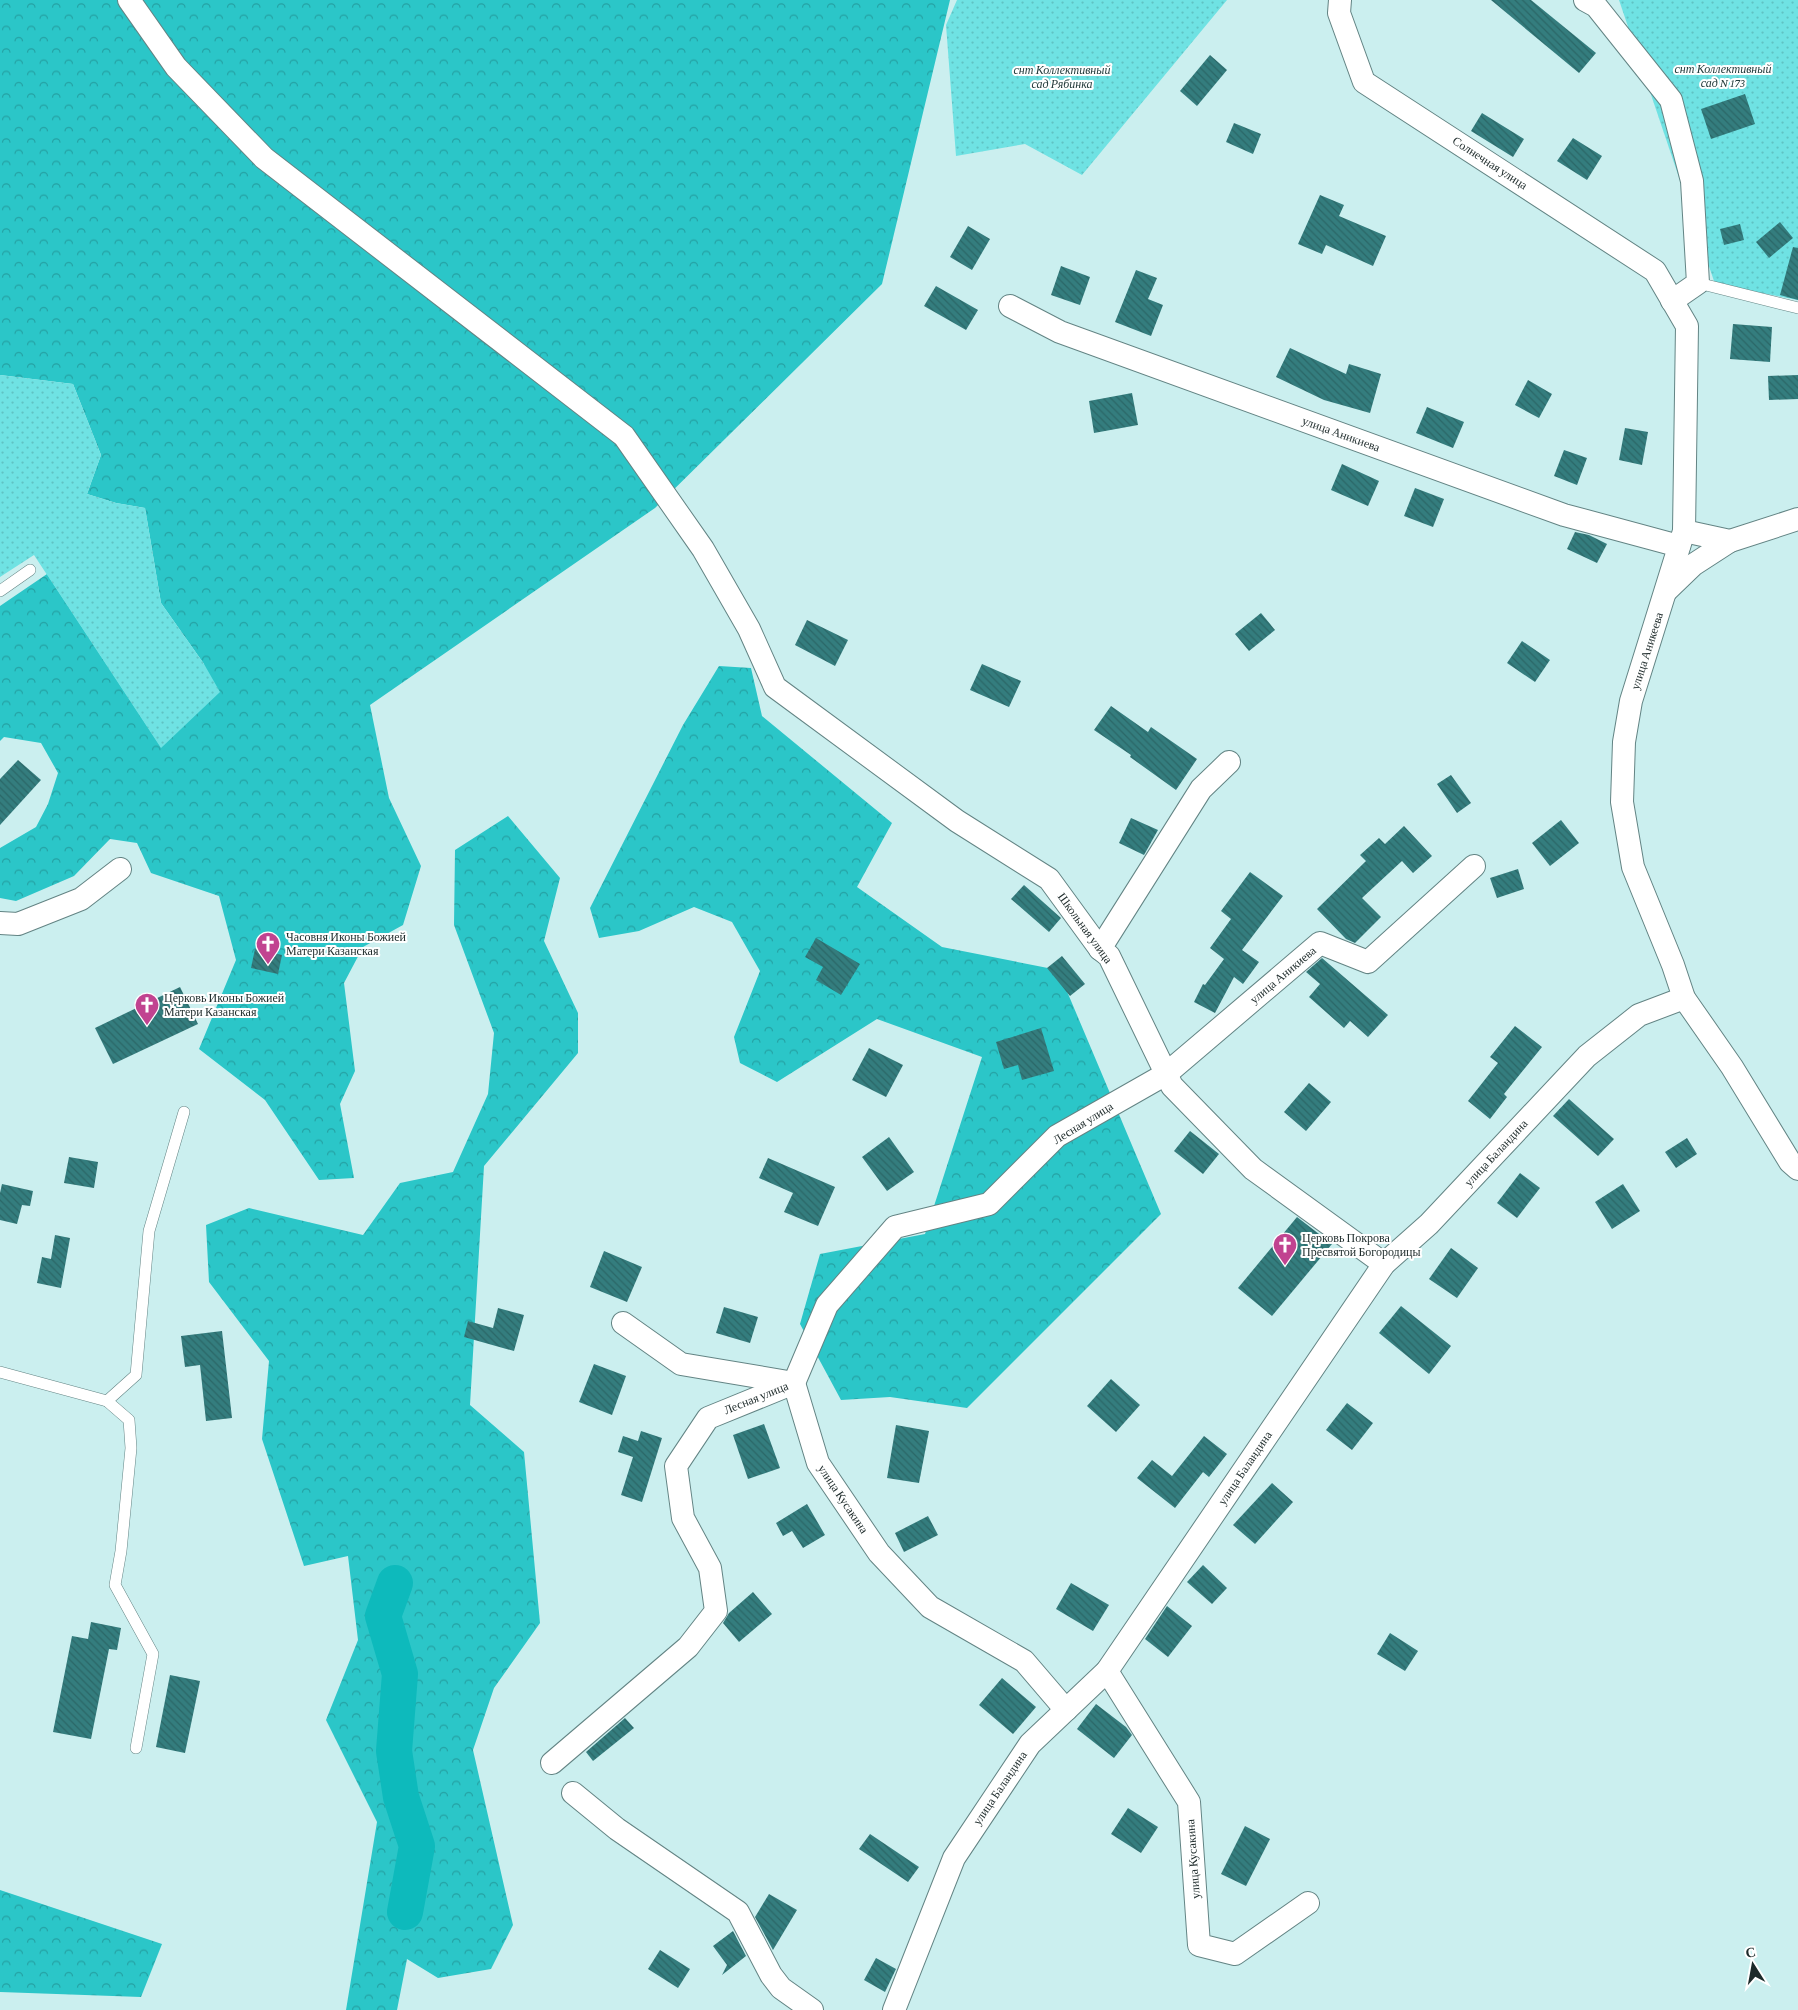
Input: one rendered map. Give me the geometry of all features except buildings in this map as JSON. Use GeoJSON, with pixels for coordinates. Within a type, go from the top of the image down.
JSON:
{"type":"FeatureCollection","features":[{"type":"Feature","properties":{"kind":"street","name":"Школьная улица"},"geometry":{"type":"LineString","coordinates":[[130,0],[176,67],[264,158],[624,436],[703,549],[749,629],[775,687],[957,821],[1050,879],[1100,949],[1109,956],[1172,1086],[1253,1169],[1384,1264]]}},
{"type":"Feature","properties":{"kind":"street","name":"Солнечная улица"},"geometry":{"type":"LineString","coordinates":[[1345,2],[1339,13],[1364,82],[1655,271],[1672,300]]}},
{"type":"Feature","properties":{"kind":"street"},"geometry":{"type":"LineString","coordinates":[[1595,2],[1671,100],[1692,180],[1698,283],[1672,300]]}},
{"type":"Feature","properties":{"kind":"street","name":"улица Аникеева"},"geometry":{"type":"LineString","coordinates":[[1672,300],[1687,326],[1681,539],[1631,701],[1624,742],[1622,802],[1633,867],[1673,965],[1684,998],[1732,1067],[1790,1162],[1798,1169]]}},
{"type":"Feature","properties":{"kind":"street","name":"улица Аникиева"},"geometry":{"type":"LineString","coordinates":[[1010,306],[1060,332],[1564,515],[1681,539],[1730,541]]}},
{"type":"Feature","properties":{"kind":"street"},"geometry":{"type":"LineString","coordinates":[[1665,592],[1693,565],[1730,541],[1798,519]]}},
{"type":"Feature","properties":{"kind":"street"},"geometry":{"type":"LineString","coordinates":[[1100,949],[1201,789],[1229,762]]}},
{"type":"Feature","properties":{"kind":"street","name":"улица Аникиева"},"geometry":{"type":"LineString","coordinates":[[1166,1074],[1320,943],[1368,962],[1474,866]]}},
{"type":"Feature","properties":{"kind":"street"},"geometry":{"type":"LineString","coordinates":[[0,923],[18,924],[81,899],[120,869]]}},
{"type":"Feature","properties":{"kind":"street","name":"улица Баландина"},"geometry":{"type":"LineString","coordinates":[[894,2010],[954,1858],[1030,1744],[1107,1671],[1384,1264],[1429,1224],[1587,1056],[1639,1014],[1684,998]]}},
{"type":"Feature","properties":{"kind":"street","name":"Лесная улица"},"geometry":{"type":"LineString","coordinates":[[552,1763],[688,1647],[716,1611],[710,1568],[683,1518],[676,1466],[708,1418],[794,1383],[826,1305],[895,1227],[989,1204],[1057,1136],[1166,1074]]}},
{"type":"Feature","properties":{"kind":"street"},"geometry":{"type":"LineString","coordinates":[[623,1323],[680,1364],[794,1383]]}},
{"type":"Feature","properties":{"kind":"street","name":"улица Кусакина"},"geometry":{"type":"LineString","coordinates":[[794,1383],[818,1463],[879,1553],[930,1607],[1024,1661],[1066,1710]]}},
{"type":"Feature","properties":{"kind":"street","name":"улица Кусакина"},"geometry":{"type":"LineString","coordinates":[[1107,1671],[1189,1802],[1199,1945],[1235,1954],[1308,1903]]}},
{"type":"Feature","properties":{"kind":"street"},"geometry":{"type":"LineString","coordinates":[[573,1794],[617,1829],[738,1912],[771,1975],[781,1988],[812,2010]]}},
{"type":"Feature","properties":{"kind":"lane"},"geometry":{"type":"LineString","coordinates":[[1698,283],[1798,308]]}},
{"type":"Feature","properties":{"kind":"lane"},"geometry":{"type":"LineString","coordinates":[[0,591],[30,570]]}},
{"type":"Feature","properties":{"kind":"lane"},"geometry":{"type":"LineString","coordinates":[[107,1401],[136,1374],[148,1231],[184,1112]]}},
{"type":"Feature","properties":{"kind":"lane"},"geometry":{"type":"LineString","coordinates":[[0,1372],[107,1401],[129,1420],[131,1448],[121,1551],[115,1585],[153,1654],[136,1748]]}},
{"type":"Feature","properties":{"kind":"green space"},"geometry":{"type":"Polygon","coordinates":[[[0,0],[950,0],[882,284],[655,508],[370,705],[389,798],[421,866],[403,925],[363,947],[344,983],[355,1071],[340,1104],[354,1178],[319,1180],[265,1100],[199,1049],[236,960],[219,896],[151,873],[137,843],[110,839],[74,876],[16,901],[0,898],[0,848],[36,827],[48,804],[58,773],[41,743],[4,737],[0,741],[0,606],[47,574],[161,747],[204,664],[161,603],[145,508],[116,503],[87,494],[101,455],[73,384],[0,375],[0,0]]]}},
{"type":"Feature","properties":{"kind":"green space","name":"снт Коллективный сад Рябинка"},"geometry":{"type":"Polygon","coordinates":[[[957,0],[1227,0],[1082,175],[1025,144],[956,156],[946,25],[957,0]]]}},
{"type":"Feature","properties":{"kind":"green space","name":"снт Коллективный сад N 173"},"geometry":{"type":"Polygon","coordinates":[[[1619,0],[1798,0],[1798,300],[1715,284],[1619,0]]]}},
{"type":"Feature","properties":{"kind":"green space"},"geometry":{"type":"Polygon","coordinates":[[[0,375],[73,384],[101,455],[87,494],[116,503],[145,508],[161,603],[204,664],[220,692],[161,748],[34,555],[0,577],[0,375]]]}},
{"type":"Feature","properties":{"kind":"green space"},"geometry":{"type":"Polygon","coordinates":[[[719,666],[751,668],[762,716],[892,823],[857,887],[942,947],[1058,970],[1161,1214],[967,1408],[890,1397],[841,1400],[800,1324],[820,1254],[925,1234],[982,1057],[877,1019],[777,1082],[740,1063],[734,1037],[760,971],[732,922],[694,907],[639,931],[599,938],[590,908],[683,725],[719,666]]]}},
{"type":"Feature","properties":{"kind":"green space"},"geometry":{"type":"Polygon","coordinates":[[[508,816],[560,878],[544,941],[578,1013],[578,1053],[484,1166],[470,1405],[524,1452],[540,1623],[494,1688],[473,1750],[513,1925],[491,1969],[438,1978],[407,1959],[397,2010],[346,2010],[377,1822],[326,1720],[358,1640],[348,1556],[304,1566],[262,1439],[269,1361],[209,1282],[206,1225],[249,1208],[363,1235],[400,1183],[453,1172],[488,1094],[494,1033],[454,925],[455,850],[508,816]]]}},
{"type":"Feature","properties":{"kind":"green space"},"geometry":{"type":"Polygon","coordinates":[[[0,1890],[162,1944],[141,1997],[0,1992],[0,1890]]]}},
{"type":"Feature","properties":{"kind":"waterway"},"geometry":{"type":"LineString","coordinates":[[395,1583],[383,1616],[400,1674],[394,1751],[401,1797],[417,1846],[405,1912]]}},
{"type":"Feature","properties":{"kind":"place","name":"Часовня Иконы Божией Матери Казанская"},"geometry":{"type":"Point","coordinates":[268,965]}},
{"type":"Feature","properties":{"kind":"place","name":"Церковь Иконы Божией Матери Казанская"},"geometry":{"type":"Point","coordinates":[147,1026]}},
{"type":"Feature","properties":{"kind":"place","name":"Церковь Покрова Пресвятой Богородицы"},"geometry":{"type":"Point","coordinates":[1285,1266]}}]}
